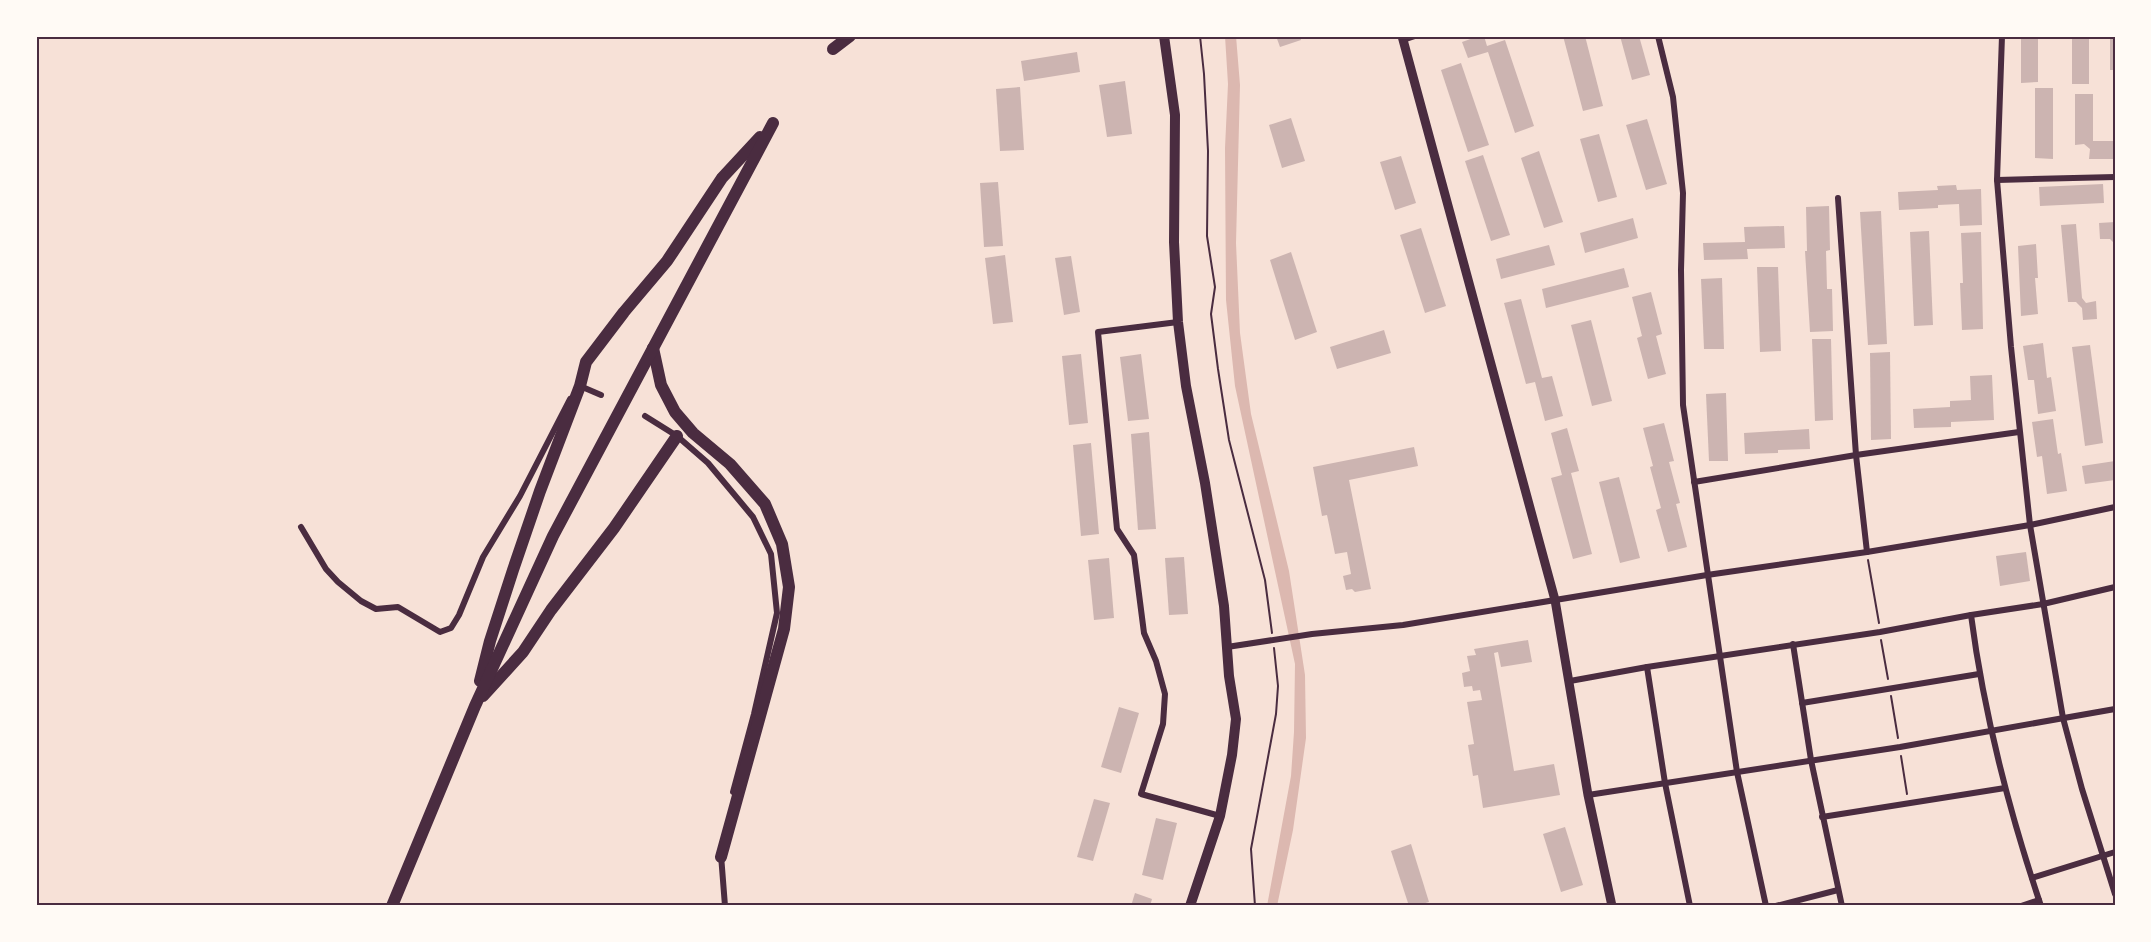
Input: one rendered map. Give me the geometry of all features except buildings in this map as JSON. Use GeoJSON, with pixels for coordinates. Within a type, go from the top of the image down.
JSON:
{"type":"FeatureCollection","features":[{"type":"Feature","properties":{"kind":"main road"},"geometry":{"type":"LineString","coordinates":[[834,49],[850,36]]}},
{"type":"Feature","properties":{"kind":"main road"},"geometry":{"type":"LineString","coordinates":[[1164,36],[1175,115],[1174,242],[1178,322],[1186,386],[1205,483],[1224,606],[1229,676],[1236,719],[1221,816],[1190,906]]}},
{"type":"Feature","properties":{"kind":"main road"},"geometry":{"type":"LineString","coordinates":[[392,906],[475,706],[553,536],[773,123],[722,178],[667,261],[586,362],[580,386],[540,491],[490,641],[475,706]]}},
{"type":"Feature","properties":{"kind":"main road"},"geometry":{"type":"LineString","coordinates":[[653,348],[661,385],[675,412],[693,433],[730,464],[765,504],[782,544],[789,587],[784,629],[721,857]]}},
{"type":"Feature","properties":{"kind":"main road"},"geometry":{"type":"LineString","coordinates":[[475,706],[523,652],[551,610],[614,528],[677,436]]}},
{"type":"Feature","properties":{"kind":"street"},"geometry":{"type":"LineString","coordinates":[[1415,36],[1402,38],[1555,600],[1588,795],[1612,906]]}},
{"type":"Feature","properties":{"kind":"street"},"geometry":{"type":"LineString","coordinates":[[1658,36],[1673,97],[1683,193],[1681,270],[1683,405],[1737,772],[1766,906]]}},
{"type":"Feature","properties":{"kind":"street"},"geometry":{"type":"LineString","coordinates":[[2002,36],[1997,180],[2019,432],[2030,525],[2063,718],[2115,894]]}},
{"type":"Feature","properties":{"kind":"street"},"geometry":{"type":"LineString","coordinates":[[1997,180],[2115,177]]}},
{"type":"Feature","properties":{"kind":"street"},"geometry":{"type":"LineString","coordinates":[[1838,198],[1856,455],[1867,552]]}},
{"type":"Feature","properties":{"kind":"street"},"geometry":{"type":"LineString","coordinates":[[1178,322],[1098,332],[1117,530],[1134,555],[1144,633],[1156,661],[1165,694],[1163,724],[1141,794],[1221,816]]}},
{"type":"Feature","properties":{"kind":"street"},"geometry":{"type":"LineString","coordinates":[[301,527],[326,569],[362,601],[376,609],[398,608],[440,632],[451,628],[459,615],[483,557],[520,496],[568,403],[580,386],[600,395]]}},
{"type":"Feature","properties":{"kind":"street"},"geometry":{"type":"LineString","coordinates":[[645,416],[677,436],[708,463],[753,517],[771,554],[777,613],[754,714],[736,776],[721,857],[724,906]]}},
{"type":"Feature","properties":{"kind":"street"},"geometry":{"type":"LineString","coordinates":[[1694,482],[1856,455],[2019,432]]}},
{"type":"Feature","properties":{"kind":"street"},"geometry":{"type":"LineString","coordinates":[[1227,647],[1312,634],[1403,625],[1707,575],[1867,552],[2030,525],[2115,507]]}},
{"type":"Feature","properties":{"kind":"street"},"geometry":{"type":"LineString","coordinates":[[1570,681],[1719,655],[1880,632],[2115,590]]}},
{"type":"Feature","properties":{"kind":"street"},"geometry":{"type":"LineString","coordinates":[[1971,615],[1990,732],[2040,903],[2021,906]]}},
{"type":"Feature","properties":{"kind":"street"},"geometry":{"type":"LineString","coordinates":[[1793,644],[1811,760],[1842,906]]}},
{"type":"Feature","properties":{"kind":"street"},"geometry":{"type":"LineString","coordinates":[[1647,667],[1665,783],[1690,906]]}},
{"type":"Feature","properties":{"kind":"street"},"geometry":{"type":"LineString","coordinates":[[1802,703],[1979,674]]}},
{"type":"Feature","properties":{"kind":"street"},"geometry":{"type":"LineString","coordinates":[[1588,795],[1900,747],[2115,709]]}},
{"type":"Feature","properties":{"kind":"street"},"geometry":{"type":"LineString","coordinates":[[1822,817],[2005,788]]}},
{"type":"Feature","properties":{"kind":"street"},"geometry":{"type":"LineString","coordinates":[[2032,878],[2115,852]]}},
{"type":"Feature","properties":{"kind":"street"},"geometry":{"type":"LineString","coordinates":[[1776,906],[1838,890]]}},
{"type":"Feature","properties":{"kind":"path"},"geometry":{"type":"LineString","coordinates":[[1200,36],[1208,151],[1207,236],[1215,287],[1211,314],[1229,440],[1265,580],[1272,638]]}},
{"type":"Feature","properties":{"kind":"path"},"geometry":{"type":"LineString","coordinates":[[1867,552],[1908,803]]}},
{"type":"Feature","properties":{"kind":"path"},"geometry":{"type":"LineString","coordinates":[[1254,906],[1251,849],[1276,714],[1278,686],[1274,649]]}},
{"type":"Feature","properties":{"kind":"shaded area"},"geometry":{"type":"Polygon","coordinates":[[[1225,36],[1236,36],[1240,85],[1236,243],[1240,333],[1251,414],[1289,571],[1305,675],[1306,738],[1293,830],[1277,906],[1267,906],[1291,776],[1295,664],[1235,386],[1226,300],[1225,148],[1228,84],[1225,36]]]}}]}
